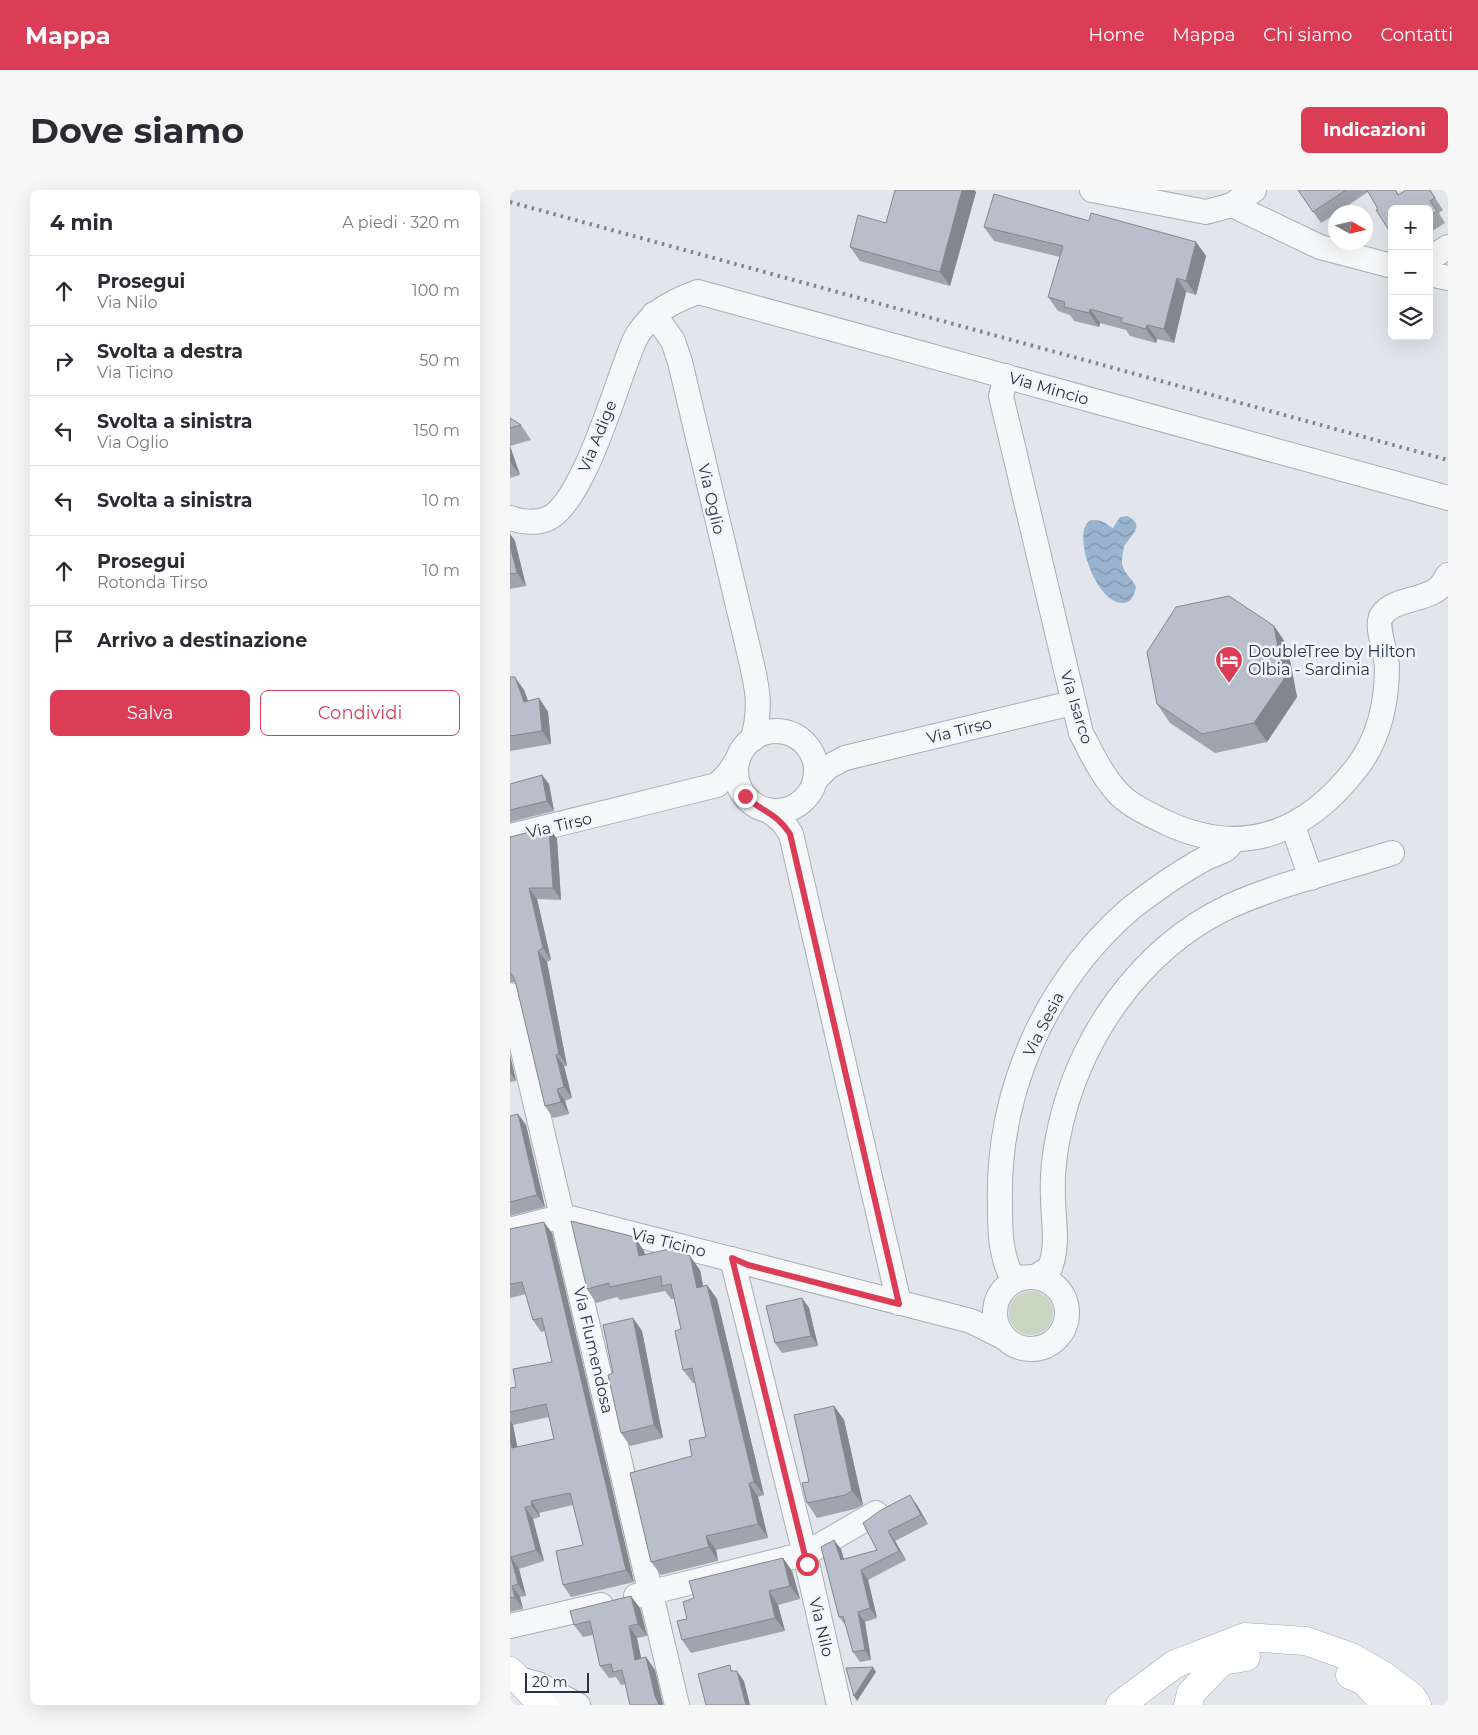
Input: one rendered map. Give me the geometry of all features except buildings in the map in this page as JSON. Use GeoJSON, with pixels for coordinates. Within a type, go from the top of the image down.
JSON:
{"type":"FeatureCollection","features":[{"type":"Feature","properties":{"kind":"main road"},"geometry":{"type":"LineString","coordinates":[[1120,1705],[1175,1664],[1245,1637],[1306,1641],[1352,1657],[1384,1676],[1412,1698],[1417,1705]]}},
{"type":"Feature","properties":{"kind":"main road"},"geometry":{"type":"LineString","coordinates":[[1188,1705],[1191,1693],[1222,1661],[1261,1654],[1302,1656],[1364,1681],[1387,1705]]}},
{"type":"Feature","properties":{"kind":"main road"},"geometry":{"type":"LineString","coordinates":[[515,1675],[543,1705]]}},
{"type":"Feature","properties":{"kind":"street"},"geometry":{"type":"LineString","coordinates":[[1096,190],[1206,212],[1232,205],[1254,190]]}},
{"type":"Feature","properties":{"kind":"street"},"geometry":{"type":"LineString","coordinates":[[1232,205],[1320,247],[1388,265]]}},
{"type":"Feature","properties":{"kind":"street"},"geometry":{"type":"LineString","coordinates":[[1433,256],[1448,247]]}},
{"type":"Feature","properties":{"kind":"street"},"geometry":{"type":"LineString","coordinates":[[1433,275],[1448,278]]}},
{"type":"Feature","properties":{"kind":"street","name":"Via Mincio"},"geometry":{"type":"LineString","coordinates":[[654,314],[673,300],[698,292],[1448,498]]}},
{"type":"Feature","properties":{"kind":"street","name":"Via Adige"},"geometry":{"type":"LineString","coordinates":[[510,518],[526,522],[548,519],[566,502],[585,469],[636,335],[654,314]]}},
{"type":"Feature","properties":{"kind":"street","name":"Via Oglio"},"geometry":{"type":"LineString","coordinates":[[654,314],[673,341],[680,362],[758,690]]}},
{"type":"Feature","properties":{"kind":"street","name":"Via Isarco"},"geometry":{"type":"LineString","coordinates":[[1006,376],[1001,396],[1072,703],[1081,733],[1104,776],[1120,795],[1145,812],[1176,826],[1204,836],[1232,840],[1264,838],[1292,826],[1342,786],[1359,764],[1379,725],[1386,695],[1387,664],[1379,624],[1381,616],[1390,608],[1438,588],[1448,575]]}},
{"type":"Feature","properties":{"kind":"street"},"geometry":{"type":"LineString","coordinates":[[758,690],[770,716],[782,731],[799,739],[812,753],[816,765],[815,780]]}},
{"type":"Feature","properties":{"kind":"street"},"geometry":{"type":"LineString","coordinates":[[753,739],[759,717],[758,690]]}},
{"type":"Feature","properties":{"kind":"street","name":"Via Tirso"},"geometry":{"type":"LineString","coordinates":[[845,758],[1072,703]]}},
{"type":"Feature","properties":{"kind":"street"},"geometry":{"type":"LineString","coordinates":[[695,792],[717,786],[728,774],[744,747],[753,739],[766,732],[782,731]]}},
{"type":"Feature","properties":{"kind":"street"},"geometry":{"type":"LineString","coordinates":[[812,753],[828,758],[845,758]]}},
{"type":"Feature","properties":{"kind":"street"},"geometry":{"type":"LineString","coordinates":[[738,759],[736,772],[739,785],[745,796],[755,805],[768,810],[782,811],[796,806],[807,796],[815,780],[828,767],[845,758]]}},
{"type":"Feature","properties":{"kind":"street"},"geometry":{"type":"LineString","coordinates":[[695,792],[728,791],[745,796]]}},
{"type":"Feature","properties":{"kind":"street","name":"Via Tirso"},"geometry":{"type":"LineString","coordinates":[[510,836],[695,792]]}},
{"type":"Feature","properties":{"kind":"street"},"geometry":{"type":"LineString","coordinates":[[790,834],[796,806]]}},
{"type":"Feature","properties":{"kind":"street"},"geometry":{"type":"LineString","coordinates":[[768,810],[783,822],[790,834],[899,1304]]}},
{"type":"Feature","properties":{"kind":"street"},"geometry":{"type":"LineString","coordinates":[[1292,826],[1311,878]]}},
{"type":"Feature","properties":{"kind":"street","name":"Via Sesia"},"geometry":{"type":"LineString","coordinates":[[1028,1278],[1011,1275],[1004,1261],[1000,1218],[1001,1156],[1015,1085],[1034,1036],[1055,996],[1099,938],[1132,908],[1205,858],[1228,848],[1232,840]]}},
{"type":"Feature","properties":{"kind":"street"},"geometry":{"type":"LineString","coordinates":[[943,1314],[979,1307],[1000,1295],[1013,1282],[1028,1278],[1050,1268],[1056,1244],[1052,1198],[1053,1170],[1063,1111],[1075,1076],[1092,1040],[1111,1010],[1152,961],[1201,923],[1261,893],[1392,853]]}},
{"type":"Feature","properties":{"kind":"street","name":"Via Flumendosa"},"geometry":{"type":"LineString","coordinates":[[510,995],[678,1705]]}},
{"type":"Feature","properties":{"kind":"street","name":"Via Ticino"},"geometry":{"type":"LineString","coordinates":[[510,1230],[563,1216],[971,1321],[1005,1338]]}},
{"type":"Feature","properties":{"kind":"street","name":"Via Nilo"},"geometry":{"type":"LineString","coordinates":[[732,1258],[805,1554],[839,1705]]}},
{"type":"Feature","properties":{"kind":"street"},"geometry":{"type":"LineString","coordinates":[[1000,1295],[996,1306],[996,1318],[999,1329],[1005,1338],[1020,1347],[1036,1349],[1056,1339],[1063,1330],[1067,1307],[1063,1296],[1047,1280],[1028,1278]]}},
{"type":"Feature","properties":{"kind":"street"},"geometry":{"type":"LineString","coordinates":[[510,1626],[805,1554],[876,1513]]}},
{"type":"Feature","properties":{"kind":"street"},"geometry":{"type":"LineString","coordinates":[[515,1675],[538,1684],[578,1705]]}},
{"type":"Feature","properties":{"kind":"green space"},"geometry":{"type":"Polygon","coordinates":[[[1027,1291],[1035,1291],[1047,1297],[1053,1313],[1047,1329],[1035,1335],[1027,1335],[1015,1329],[1009,1317],[1009,1309],[1015,1297],[1027,1291]]]}},
{"type":"Feature","properties":{"kind":"water"},"geometry":{"type":"Polygon","coordinates":[[[1127,516],[1136,524],[1136,528],[1124,547],[1122,563],[1124,570],[1136,587],[1130,600],[1122,603],[1111,599],[1100,588],[1092,573],[1083,540],[1085,527],[1091,521],[1103,522],[1113,528],[1120,517],[1127,516]]]}},
{"type":"Feature","properties":{"kind":"railway"},"geometry":{"type":"LineString","coordinates":[[510,202],[1448,460]]}},
{"type":"Feature","properties":{"kind":"place","name":"DoubleTree by Hilton Olbia - Sardinia"},"geometry":{"type":"Point","coordinates":[1229,684]}},
{"type":"Feature","properties":{"kind":"route"},"geometry":{"type":"LineString","coordinates":[[745,796],[755,805],[768,810],[783,822],[790,834],[899,1304],[748,1265],[732,1258],[807,1564]]}}]}
